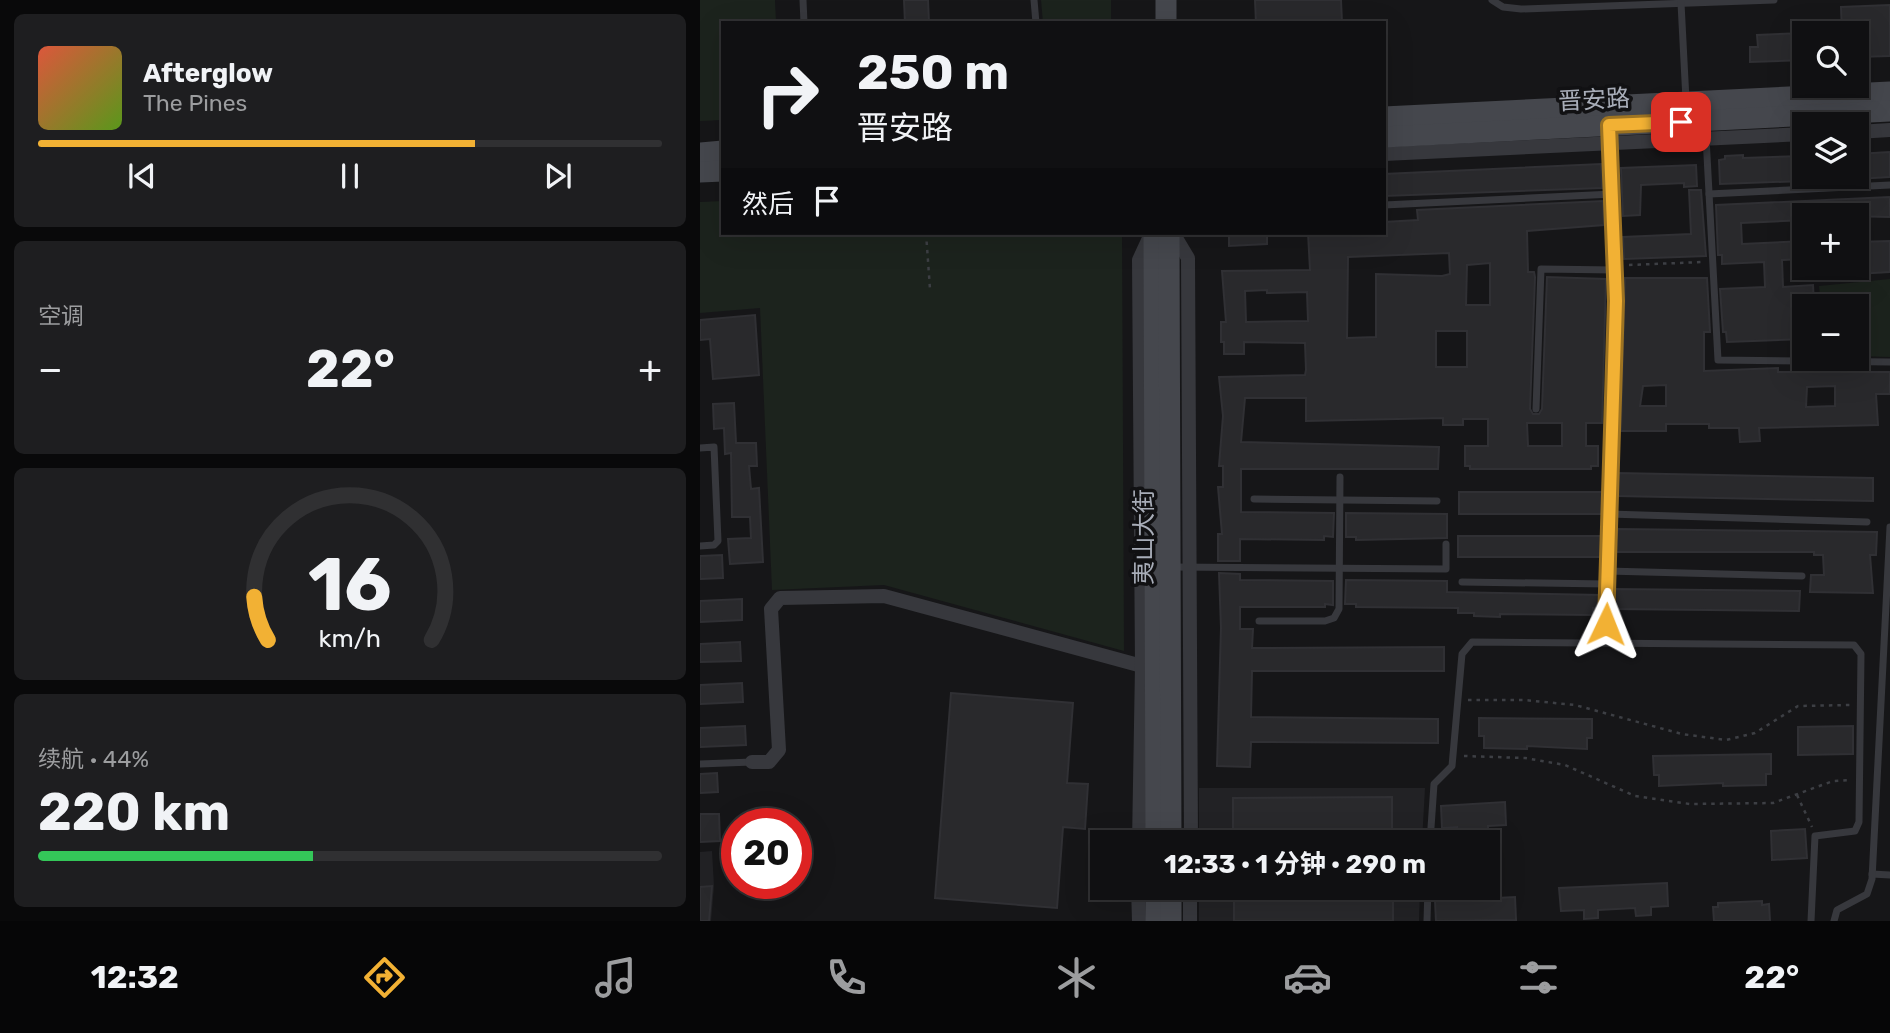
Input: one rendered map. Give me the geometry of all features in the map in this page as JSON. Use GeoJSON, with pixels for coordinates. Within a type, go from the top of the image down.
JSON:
{"type":"FeatureCollection","features":[{"type":"Feature","properties":{"kind":"main road"},"geometry":{"type":"LineString","coordinates":[[1152,0],[1152,21]]}},
{"type":"Feature","properties":{"kind":"main road"},"geometry":{"type":"LineString","coordinates":[[1166,0],[1166,21]]}},
{"type":"Feature","properties":{"kind":"main road","name":"晋安路"},"geometry":{"type":"LineString","coordinates":[[1386,117],[1890,92]]}},
{"type":"Feature","properties":{"kind":"main road","name":"晋安路"},"geometry":{"type":"LineString","coordinates":[[1386,137],[1706,130],[1890,111]]}},
{"type":"Feature","properties":{"kind":"main road"},"geometry":{"type":"LineString","coordinates":[[700,153],[721,151]]}},
{"type":"Feature","properties":{"kind":"main road"},"geometry":{"type":"LineString","coordinates":[[700,172],[721,171]]}},
{"type":"Feature","properties":{"kind":"main road","name":"夷山大街"},"geometry":{"type":"LineString","coordinates":[[1162,236],[1181,567],[1171,830]]}},
{"type":"Feature","properties":{"kind":"main road","name":"夷山大街"},"geometry":{"type":"LineString","coordinates":[[1156,830],[1162,236]]}},
{"type":"Feature","properties":{"kind":"main road"},"geometry":{"type":"LineString","coordinates":[[1156,900],[1156,921]]}},
{"type":"Feature","properties":{"kind":"main road"},"geometry":{"type":"LineString","coordinates":[[1171,900],[1171,921]]}},
{"type":"Feature","properties":{"kind":"street"},"geometry":{"type":"LineString","coordinates":[[1706,130],[1792,134]]}},
{"type":"Feature","properties":{"kind":"street"},"geometry":{"type":"LineString","coordinates":[[1869,131],[1890,130]]}},
{"type":"Feature","properties":{"kind":"street"},"geometry":{"type":"LineString","coordinates":[[1386,153],[1610,134],[1613,194],[1623,268],[1611,440]]}},
{"type":"Feature","properties":{"kind":"street"},"geometry":{"type":"LineString","coordinates":[[1139,830],[1142,666],[1139,260],[1162,236]]}},
{"type":"Feature","properties":{"kind":"street"},"geometry":{"type":"LineString","coordinates":[[1181,567],[1191,830]]}},
{"type":"Feature","properties":{"kind":"street"},"geometry":{"type":"LineString","coordinates":[[752,762],[769,761],[778,755],[779,750],[772,609],[780,598],[884,596],[1142,666]]}},
{"type":"Feature","properties":{"kind":"street"},"geometry":{"type":"LineString","coordinates":[[1139,900],[1139,921]]}},
{"type":"Feature","properties":{"kind":"street"},"geometry":{"type":"LineString","coordinates":[[1190,900],[1190,921]]}},
{"type":"Feature","properties":{"kind":"lane"},"geometry":{"type":"LineString","coordinates":[[803,0],[804,21]]}},
{"type":"Feature","properties":{"kind":"lane"},"geometry":{"type":"LineString","coordinates":[[1034,0],[1035,21]]}},
{"type":"Feature","properties":{"kind":"lane"},"geometry":{"type":"LineString","coordinates":[[1492,0],[1503,7],[1774,0]]}},
{"type":"Feature","properties":{"kind":"lane"},"geometry":{"type":"LineString","coordinates":[[1681,3],[1686,102]]}},
{"type":"Feature","properties":{"kind":"lane"},"geometry":{"type":"LineString","coordinates":[[1706,130],[1718,360],[1890,362]]}},
{"type":"Feature","properties":{"kind":"lane"},"geometry":{"type":"LineString","coordinates":[[1709,194],[1890,186]]}},
{"type":"Feature","properties":{"kind":"lane"},"geometry":{"type":"LineString","coordinates":[[1386,205],[1613,194]]}},
{"type":"Feature","properties":{"kind":"lane"},"geometry":{"type":"LineString","coordinates":[[1536,409],[1541,269],[1623,268]]}},
{"type":"Feature","properties":{"kind":"lane"},"geometry":{"type":"LineString","coordinates":[[1606,624],[1611,440]]}},
{"type":"Feature","properties":{"kind":"lane"},"geometry":{"type":"LineString","coordinates":[[700,447],[714,447],[719,541],[713,545],[700,546]]}},
{"type":"Feature","properties":{"kind":"lane"},"geometry":{"type":"LineString","coordinates":[[1259,621],[1325,621],[1334,618],[1339,609],[1340,477]]}},
{"type":"Feature","properties":{"kind":"lane"},"geometry":{"type":"LineString","coordinates":[[1254,499],[1437,501]]}},
{"type":"Feature","properties":{"kind":"lane"},"geometry":{"type":"LineString","coordinates":[[1609,514],[1867,522]]}},
{"type":"Feature","properties":{"kind":"lane"},"geometry":{"type":"LineString","coordinates":[[1834,921],[1837,911],[1867,894],[1872,874],[1890,527]]}},
{"type":"Feature","properties":{"kind":"lane"},"geometry":{"type":"LineString","coordinates":[[1181,567],[1446,569],[1446,544]]}},
{"type":"Feature","properties":{"kind":"lane"},"geometry":{"type":"LineString","coordinates":[[1607,571],[1802,576]]}},
{"type":"Feature","properties":{"kind":"lane"},"geometry":{"type":"LineString","coordinates":[[1462,582],[1607,584]]}},
{"type":"Feature","properties":{"kind":"lane"},"geometry":{"type":"LineString","coordinates":[[1431,830],[1434,784],[1452,766],[1462,654],[1472,642],[1854,645],[1861,654],[1859,822],[1854,831],[1815,836],[1811,921]]}},
{"type":"Feature","properties":{"kind":"lane"},"geometry":{"type":"LineString","coordinates":[[700,764],[752,762]]}},
{"type":"Feature","properties":{"kind":"lane"},"geometry":{"type":"LineString","coordinates":[[1872,874],[1890,875]]}},
{"type":"Feature","properties":{"kind":"lane"},"geometry":{"type":"LineString","coordinates":[[1427,921],[1428,900]]}},
{"type":"Feature","properties":{"kind":"path"},"geometry":{"type":"LineString","coordinates":[[926,235],[930,289]]}},
{"type":"Feature","properties":{"kind":"path"},"geometry":{"type":"LineString","coordinates":[[1623,268],[1713,261]]}},
{"type":"Feature","properties":{"kind":"path"},"geometry":{"type":"LineString","coordinates":[[1458,700],[1524,700],[1575,705],[1682,734],[1726,740],[1755,733],[1798,706],[1860,705]]}},
{"type":"Feature","properties":{"kind":"path"},"geometry":{"type":"LineString","coordinates":[[1453,756],[1525,758],[1565,765],[1635,796],[1669,802],[1756,804],[1797,795],[1833,780],[1860,781]]}},
{"type":"Feature","properties":{"kind":"path"},"geometry":{"type":"LineString","coordinates":[[1797,795],[1815,836]]}},
{"type":"Feature","properties":{"kind":"shaded area"},"geometry":{"type":"Polygon","coordinates":[[[700,0],[775,0],[776,21],[721,21],[721,120],[700,121],[700,0]]]}},
{"type":"Feature","properties":{"kind":"shaded area"},"geometry":{"type":"Polygon","coordinates":[[[1041,0],[1111,0],[1111,21],[1043,21],[1041,0]]]}},
{"type":"Feature","properties":{"kind":"shaded area"},"geometry":{"type":"Polygon","coordinates":[[[721,201],[721,235],[1122,235],[1124,651],[884,585],[772,590],[760,308],[700,313],[700,202],[721,201]]]}},
{"type":"Feature","properties":{"kind":"shaded area"},"geometry":{"type":"Polygon","coordinates":[[[1890,279],[1890,357],[1869,356],[1869,294],[1820,294],[1819,286],[1890,279]]]}},
{"type":"Feature","properties":{"kind":"shaded area"},"geometry":{"type":"Polygon","coordinates":[[[1199,788],[1425,788],[1423,830],[1199,830],[1199,788]]]}},
{"type":"Feature","properties":{"kind":"shaded area"},"geometry":{"type":"Polygon","coordinates":[[[712,851],[714,886],[711,921],[700,921],[700,852],[712,851]]]}},
{"type":"Feature","properties":{"kind":"shaded area"},"geometry":{"type":"Polygon","coordinates":[[[1199,900],[1420,900],[1419,921],[1199,921],[1199,900]]]}},
{"type":"Feature","properties":{"kind":"building"},"geometry":{"type":"Polygon","coordinates":[[[904,0],[928,0],[929,21],[905,21],[904,0]]]}},
{"type":"Feature","properties":{"kind":"building"},"geometry":{"type":"Polygon","coordinates":[[[1255,0],[1341,0],[1342,21],[1256,21],[1255,0]]]}},
{"type":"Feature","properties":{"kind":"building"},"geometry":{"type":"Polygon","coordinates":[[[1890,5],[1890,56],[1869,57],[1869,21],[1842,21],[1841,7],[1890,5]]]}},
{"type":"Feature","properties":{"kind":"building"},"geometry":{"type":"Polygon","coordinates":[[[1792,34],[1792,60],[1750,62],[1750,47],[1758,47],[1757,35],[1792,34]]]}},
{"type":"Feature","properties":{"kind":"building"},"geometry":{"type":"Polygon","coordinates":[[[1890,152],[1890,177],[1869,178],[1869,153],[1890,152]]]}},
{"type":"Feature","properties":{"kind":"building"},"geometry":{"type":"Polygon","coordinates":[[[1725,156],[1792,156],[1792,181],[1720,184],[1719,160],[1725,159],[1725,156]]]}},
{"type":"Feature","properties":{"kind":"building"},"geometry":{"type":"Polygon","coordinates":[[[1601,164],[1602,188],[1386,196],[1386,174],[1601,164]]]}},
{"type":"Feature","properties":{"kind":"building"},"geometry":{"type":"Polygon","coordinates":[[[1696,165],[1697,186],[1684,187],[1684,183],[1641,185],[1640,215],[1623,216],[1621,168],[1696,165]]]}},
{"type":"Feature","properties":{"kind":"building"},"geometry":{"type":"Polygon","coordinates":[[[1689,190],[1701,190],[1706,256],[1624,259],[1623,237],[1691,234],[1689,190]]]}},
{"type":"Feature","properties":{"kind":"building"},"geometry":{"type":"Polygon","coordinates":[[[1890,197],[1890,217],[1869,217],[1869,203],[1792,203],[1792,221],[1741,223],[1742,244],[1792,242],[1792,260],[1782,260],[1783,287],[1813,285],[1813,294],[1792,294],[1792,339],[1727,342],[1726,332],[1723,332],[1720,289],[1765,287],[1764,262],[1722,264],[1722,255],[1718,255],[1716,205],[1890,197]]]}},
{"type":"Feature","properties":{"kind":"building"},"geometry":{"type":"Polygon","coordinates":[[[1603,201],[1604,225],[1527,231],[1528,272],[1534,272],[1535,277],[1530,409],[1533,414],[1539,414],[1542,409],[1547,277],[1606,279],[1602,423],[1586,423],[1586,446],[1598,446],[1598,466],[1591,466],[1591,469],[1470,469],[1470,466],[1465,466],[1465,446],[1488,446],[1488,419],[1463,419],[1463,425],[1443,425],[1443,418],[1306,421],[1306,398],[1245,398],[1241,442],[1439,447],[1438,469],[1241,469],[1241,512],[1334,513],[1333,537],[1324,536],[1324,540],[1240,539],[1240,561],[1218,561],[1218,534],[1222,534],[1218,487],[1223,487],[1223,466],[1219,466],[1223,416],[1219,377],[1305,375],[1306,370],[1305,343],[1244,342],[1244,354],[1224,354],[1221,322],[1226,322],[1222,271],[1310,270],[1308,235],[1386,235],[1386,222],[1418,220],[1417,210],[1603,201]],[[1449,253],[1348,257],[1347,338],[1376,337],[1376,274],[1450,274],[1449,253]],[[1490,263],[1467,265],[1466,305],[1490,305],[1490,263]],[[1267,290],[1245,291],[1246,322],[1308,321],[1307,292],[1267,293],[1267,290]],[[1436,331],[1436,367],[1467,367],[1467,331],[1436,331]],[[1527,423],[1528,446],[1562,446],[1562,423],[1527,423]]]}},
{"type":"Feature","properties":{"kind":"building"},"geometry":{"type":"Polygon","coordinates":[[[1229,235],[1267,235],[1267,244],[1229,246],[1229,235]]]}},
{"type":"Feature","properties":{"kind":"building"},"geometry":{"type":"Polygon","coordinates":[[[1890,241],[1890,272],[1869,273],[1869,242],[1890,241]]]}},
{"type":"Feature","properties":{"kind":"building"},"geometry":{"type":"Polygon","coordinates":[[[1625,278],[1707,278],[1710,332],[1704,332],[1704,371],[1778,368],[1778,372],[1890,372],[1890,394],[1876,394],[1878,425],[1759,428],[1760,441],[1740,442],[1739,428],[1709,428],[1709,424],[1666,424],[1666,431],[1621,431],[1625,278]],[[1666,385],[1643,386],[1640,406],[1666,406],[1666,385]],[[1835,386],[1807,387],[1806,407],[1835,406],[1835,386]]]}},
{"type":"Feature","properties":{"kind":"building"},"geometry":{"type":"Polygon","coordinates":[[[755,315],[759,375],[713,379],[710,339],[700,340],[700,320],[755,315]]]}},
{"type":"Feature","properties":{"kind":"building"},"geometry":{"type":"Polygon","coordinates":[[[734,403],[736,443],[756,443],[757,466],[749,466],[751,489],[759,488],[763,562],[730,564],[728,539],[751,538],[750,517],[732,517],[731,453],[725,454],[724,428],[714,429],[713,404],[734,403]]]}},
{"type":"Feature","properties":{"kind":"building"},"geometry":{"type":"Polygon","coordinates":[[[1617,473],[1873,478],[1873,501],[1617,496],[1617,473]]]}},
{"type":"Feature","properties":{"kind":"building"},"geometry":{"type":"Polygon","coordinates":[[[1459,492],[1602,492],[1602,514],[1459,514],[1459,492]]]}},
{"type":"Feature","properties":{"kind":"building"},"geometry":{"type":"Polygon","coordinates":[[[1346,513],[1447,514],[1447,538],[1356,540],[1356,537],[1346,537],[1346,513]]]}},
{"type":"Feature","properties":{"kind":"building"},"geometry":{"type":"Polygon","coordinates":[[[1618,529],[1877,532],[1876,555],[1870,555],[1873,593],[1810,592],[1811,575],[1824,575],[1823,555],[1814,555],[1814,552],[1614,552],[1618,529]]]}},
{"type":"Feature","properties":{"kind":"building"},"geometry":{"type":"Polygon","coordinates":[[[1458,536],[1602,536],[1602,552],[1601,557],[1458,557],[1458,536]]]}},
{"type":"Feature","properties":{"kind":"building"},"geometry":{"type":"Polygon","coordinates":[[[722,555],[723,578],[700,579],[700,556],[722,555]]]}},
{"type":"Feature","properties":{"kind":"building"},"geometry":{"type":"Polygon","coordinates":[[[1219,573],[1240,574],[1240,580],[1333,581],[1333,605],[1240,607],[1240,629],[1253,629],[1252,648],[1444,647],[1444,671],[1252,671],[1251,717],[1438,719],[1438,743],[1251,742],[1250,767],[1217,766],[1221,628],[1219,573]]]}},
{"type":"Feature","properties":{"kind":"building"},"geometry":{"type":"Polygon","coordinates":[[[1346,580],[1447,581],[1447,592],[1601,595],[1600,609],[1593,608],[1593,615],[1500,614],[1500,617],[1458,613],[1458,608],[1356,607],[1356,604],[1345,604],[1346,580]]]}},
{"type":"Feature","properties":{"kind":"building"},"geometry":{"type":"Polygon","coordinates":[[[1613,589],[1800,591],[1799,611],[1613,609],[1613,589]]]}},
{"type":"Feature","properties":{"kind":"building"},"geometry":{"type":"Polygon","coordinates":[[[742,599],[742,620],[700,622],[700,601],[742,599]]]}},
{"type":"Feature","properties":{"kind":"building"},"geometry":{"type":"Polygon","coordinates":[[[740,642],[741,661],[700,662],[700,644],[740,642]]]}},
{"type":"Feature","properties":{"kind":"building"},"geometry":{"type":"Polygon","coordinates":[[[742,683],[743,702],[700,704],[700,685],[742,683]]]}},
{"type":"Feature","properties":{"kind":"building"},"geometry":{"type":"Polygon","coordinates":[[[951,693],[1073,703],[1067,783],[1088,784],[1085,829],[1063,827],[1057,908],[935,898],[951,693]]]}},
{"type":"Feature","properties":{"kind":"building"},"geometry":{"type":"Polygon","coordinates":[[[1479,718],[1592,719],[1592,738],[1587,738],[1587,749],[1527,746],[1527,749],[1484,748],[1484,736],[1479,736],[1479,718]]]}},
{"type":"Feature","properties":{"kind":"building"},"geometry":{"type":"Polygon","coordinates":[[[745,726],[746,745],[700,747],[700,728],[745,726]]]}},
{"type":"Feature","properties":{"kind":"building"},"geometry":{"type":"Polygon","coordinates":[[[1853,726],[1853,754],[1798,755],[1798,727],[1853,726]]]}},
{"type":"Feature","properties":{"kind":"building"},"geometry":{"type":"Polygon","coordinates":[[[1771,754],[1771,774],[1766,774],[1766,785],[1723,786],[1723,783],[1659,786],[1659,775],[1654,775],[1653,756],[1771,754]]]}},
{"type":"Feature","properties":{"kind":"building"},"geometry":{"type":"Polygon","coordinates":[[[717,773],[718,792],[700,793],[700,774],[717,773]]]}},
{"type":"Feature","properties":{"kind":"building"},"geometry":{"type":"Polygon","coordinates":[[[1392,797],[1392,830],[1233,830],[1233,798],[1392,797]]]}},
{"type":"Feature","properties":{"kind":"building"},"geometry":{"type":"Polygon","coordinates":[[[1505,802],[1506,825],[1488,826],[1488,830],[1442,828],[1441,806],[1505,802]]]}},
{"type":"Feature","properties":{"kind":"building"},"geometry":{"type":"Polygon","coordinates":[[[700,814],[719,814],[720,841],[700,842],[700,814]]]}},
{"type":"Feature","properties":{"kind":"building"},"geometry":{"type":"Polygon","coordinates":[[[1805,829],[1807,858],[1772,860],[1771,831],[1805,829]]]}},
{"type":"Feature","properties":{"kind":"building"},"geometry":{"type":"Polygon","coordinates":[[[1667,883],[1668,906],[1651,907],[1651,915],[1636,916],[1635,908],[1598,910],[1598,918],[1584,919],[1584,910],[1561,911],[1559,888],[1667,883]]]}},
{"type":"Feature","properties":{"kind":"building"},"geometry":{"type":"Polygon","coordinates":[[[712,886],[709,921],[700,921],[700,887],[712,886]]]}},
{"type":"Feature","properties":{"kind":"building"},"geometry":{"type":"Polygon","coordinates":[[[1515,897],[1516,920],[1436,921],[1435,901],[1500,900],[1500,898],[1515,897]]]}},
{"type":"Feature","properties":{"kind":"building"},"geometry":{"type":"Polygon","coordinates":[[[1234,900],[1393,900],[1393,921],[1234,921],[1234,900]]]}},
{"type":"Feature","properties":{"kind":"building"},"geometry":{"type":"Polygon","coordinates":[[[1762,901],[1762,905],[1769,904],[1770,921],[1714,921],[1713,907],[1718,907],[1718,903],[1762,901]]]}},
{"type":"Feature","properties":{"kind":"route"},"geometry":{"type":"LineString","coordinates":[[1606,624],[1616,301],[1609,125],[1681,122]]}}]}
